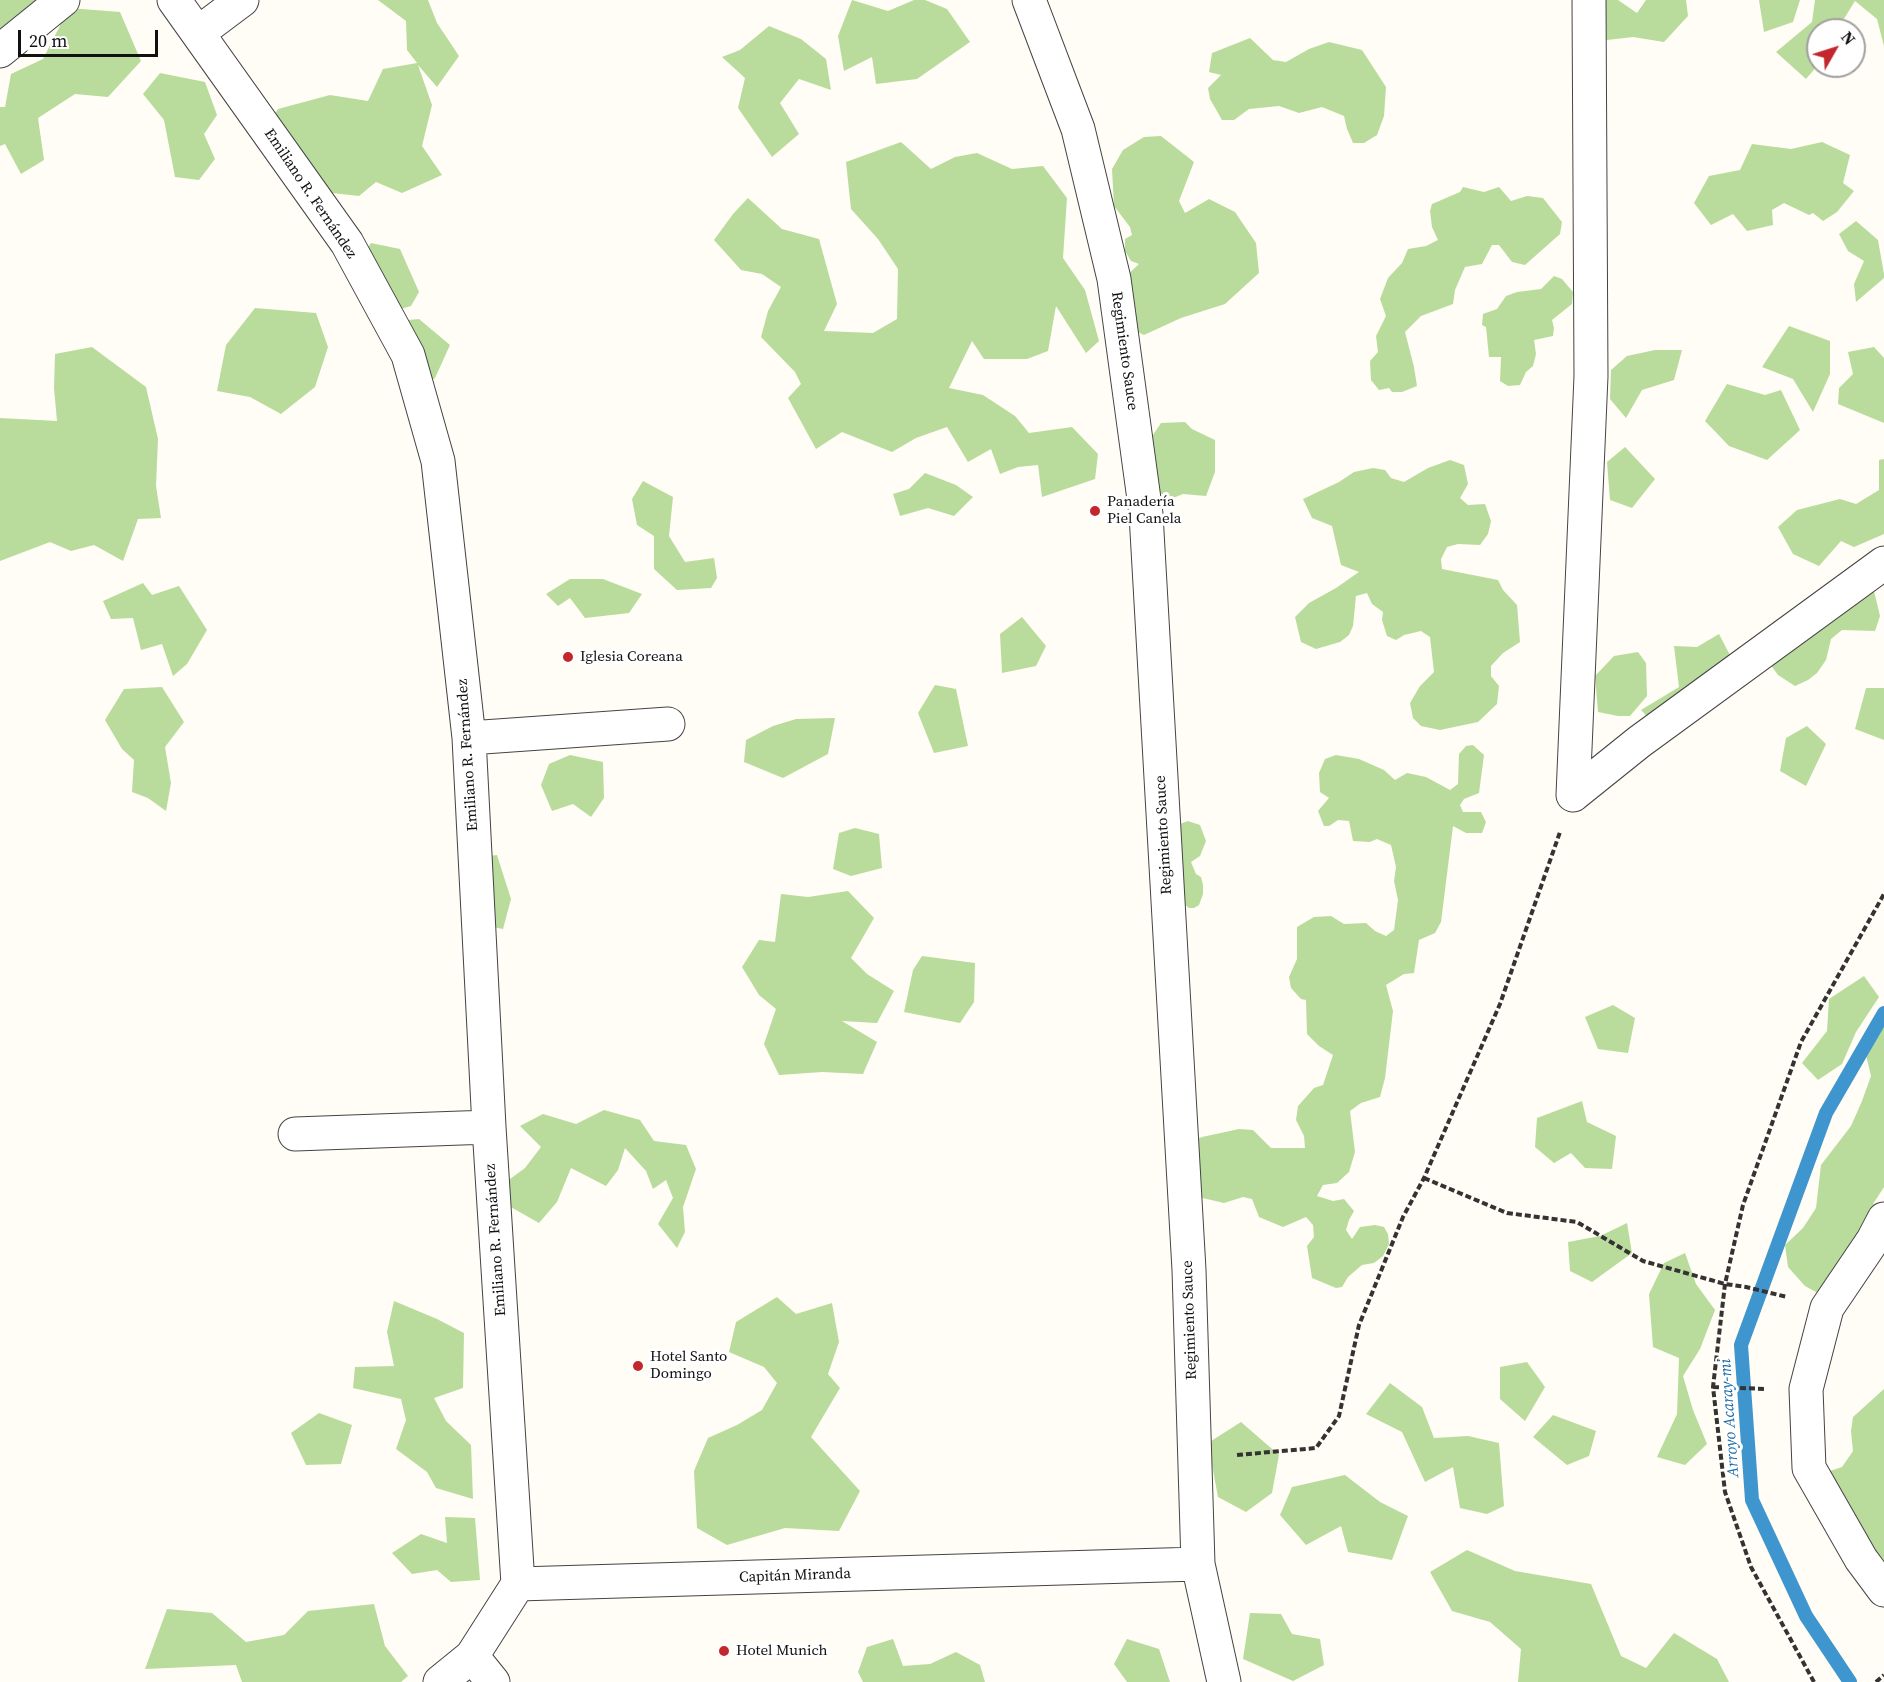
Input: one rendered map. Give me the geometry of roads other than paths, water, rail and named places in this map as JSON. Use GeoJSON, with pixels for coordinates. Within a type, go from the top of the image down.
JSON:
{"type":"FeatureCollection","features":[{"type":"Feature","properties":{"kind":"street"},"geometry":{"type":"LineString","coordinates":[[0,51],[63,0]]}},
{"type":"Feature","properties":{"kind":"street","name":"Emiliano R. Fernández"},"geometry":{"type":"LineString","coordinates":[[174,0],[347,243],[408,355],[438,461],[469,738],[489,1127],[518,1584]]}},
{"type":"Feature","properties":{"kind":"street"},"geometry":{"type":"LineString","coordinates":[[198,33],[242,0]]}},
{"type":"Feature","properties":{"kind":"street","name":"Regimiento Sauce"},"geometry":{"type":"LineString","coordinates":[[1029,0],[1078,129],[1114,279],[1146,514],[1189,1270],[1198,1564],[1224,1682]]}},
{"type":"Feature","properties":{"kind":"street"},"geometry":{"type":"LineString","coordinates":[[1589,0],[1591,376],[1573,795],[1639,742],[1884,563]]}},
{"type":"Feature","properties":{"kind":"street"},"geometry":{"type":"LineString","coordinates":[[469,738],[668,724]]}},
{"type":"Feature","properties":{"kind":"street"},"geometry":{"type":"LineString","coordinates":[[295,1134],[489,1127]]}},
{"type":"Feature","properties":{"kind":"street"},"geometry":{"type":"LineString","coordinates":[[1884,1219],[1873,1240],[1827,1308],[1806,1389],[1809,1468],[1861,1559],[1884,1590]]}},
{"type":"Feature","properties":{"kind":"street","name":"Capitán Miranda"},"geometry":{"type":"LineString","coordinates":[[518,1584],[1198,1564]]}},
{"type":"Feature","properties":{"kind":"street"},"geometry":{"type":"LineString","coordinates":[[440,1682],[472,1656],[518,1584]]}},
{"type":"Feature","properties":{"kind":"street"},"geometry":{"type":"LineString","coordinates":[[472,1656],[493,1682]]}},
{"type":"Feature","properties":{"kind":"waterway","name":"Arroyo Acaray-mi"},"geometry":{"type":"LineString","coordinates":[[1850,1682],[1806,1616],[1752,1500],[1741,1345],[1826,1113],[1884,1013]]}},
{"type":"Feature","properties":{"kind":"place","name":"Panadería Piel Canela"},"geometry":{"type":"Point","coordinates":[1095,511]}},
{"type":"Feature","properties":{"kind":"place","name":"Iglesia Coreana"},"geometry":{"type":"Point","coordinates":[568,657]}},
{"type":"Feature","properties":{"kind":"place","name":"Hotel Santo Domingo"},"geometry":{"type":"Point","coordinates":[638,1366]}},
{"type":"Feature","properties":{"kind":"place","name":"Hotel Munich"},"geometry":{"type":"Point","coordinates":[724,1651]}}]}
